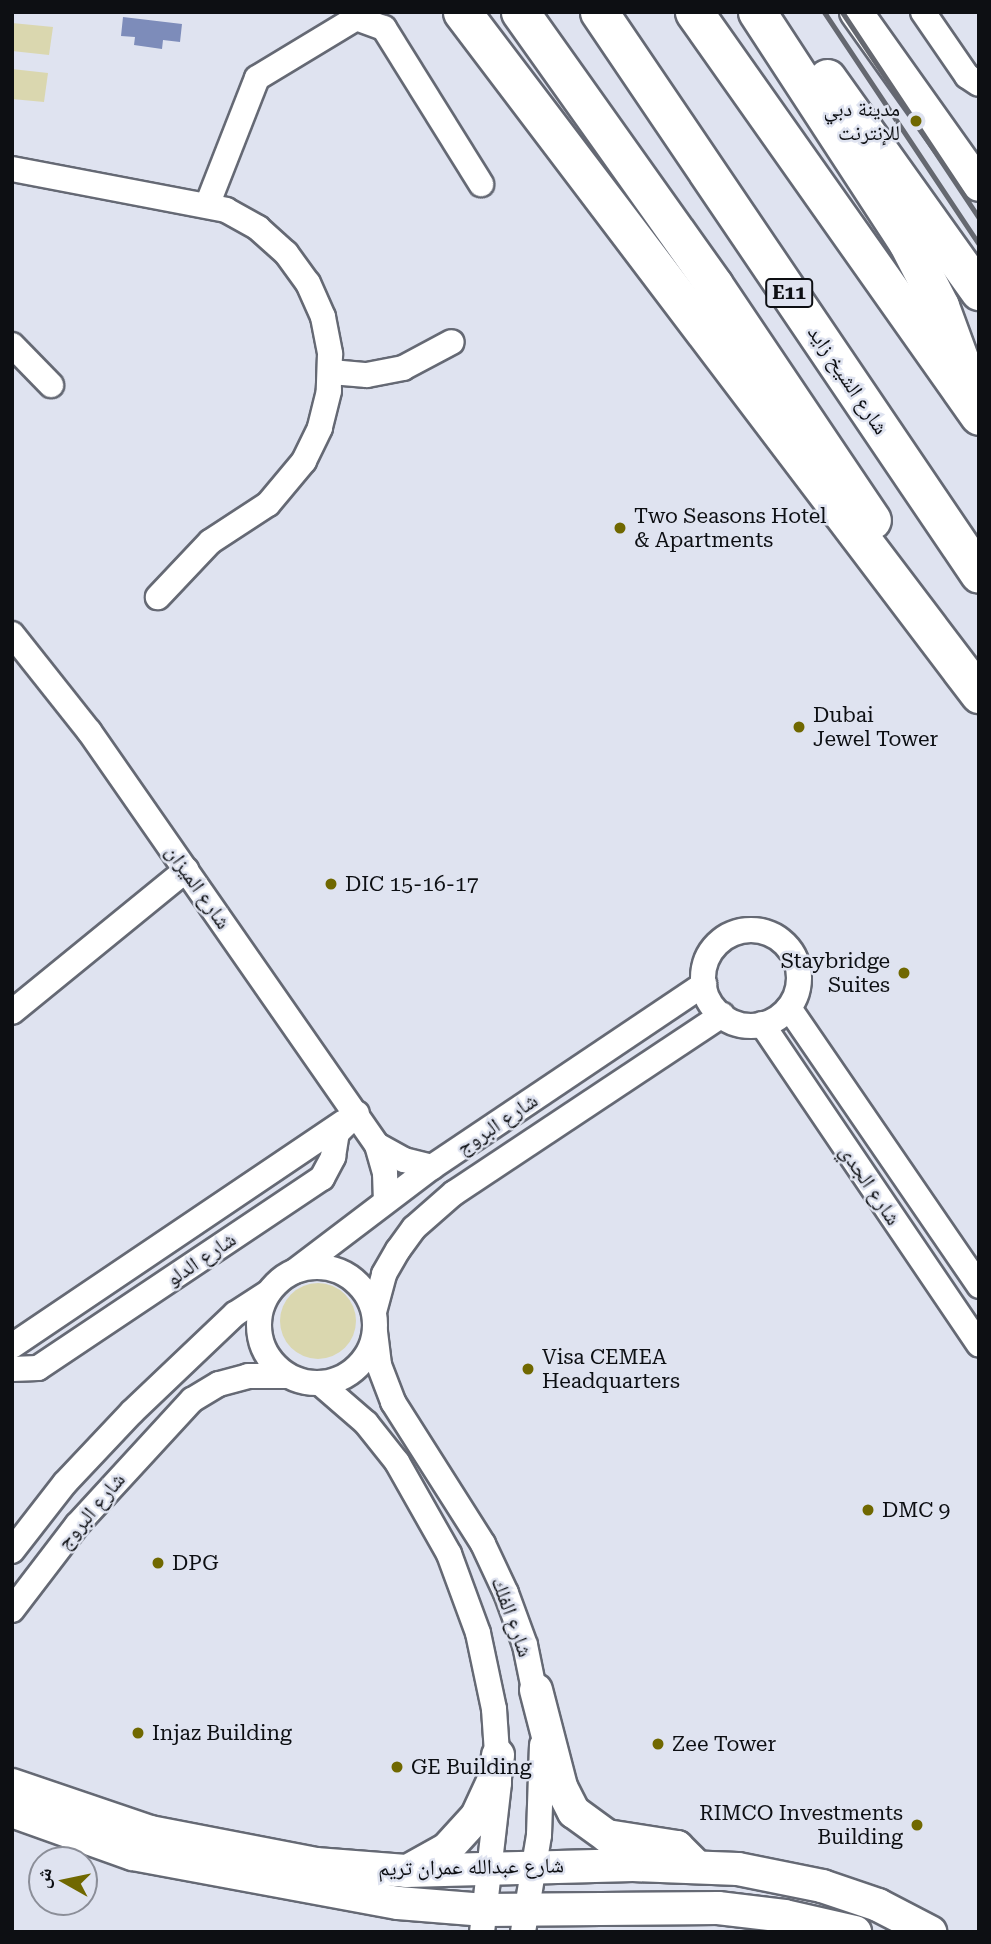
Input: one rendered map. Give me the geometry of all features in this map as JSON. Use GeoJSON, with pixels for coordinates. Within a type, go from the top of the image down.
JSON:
{"type":"FeatureCollection","features":[{"type":"Feature","properties":{"kind":"highway"},"geometry":{"type":"LineString","coordinates":[[462,12],[971,683]]}},
{"type":"Feature","properties":{"kind":"highway"},"geometry":{"type":"LineString","coordinates":[[520,12],[722,296],[898,558],[971,683]]}},
{"type":"Feature","properties":{"kind":"highway","name":"شارع الشيخ زايد"},"geometry":{"type":"LineString","coordinates":[[599,12],[979,574]]}},
{"type":"Feature","properties":{"kind":"highway"},"geometry":{"type":"LineString","coordinates":[[694,12],[976,412]]}},
{"type":"Feature","properties":{"kind":"highway"},"geometry":{"type":"LineString","coordinates":[[719,12],[748,62],[771,121]]}},
{"type":"Feature","properties":{"kind":"highway"},"geometry":{"type":"LineString","coordinates":[[757,12],[925,273],[954,339],[976,412]]}},
{"type":"Feature","properties":{"kind":"highway"},"geometry":{"type":"LineString","coordinates":[[780,12],[979,291]]}},
{"type":"Feature","properties":{"kind":"main road"},"geometry":{"type":"LineString","coordinates":[[856,12],[979,185]]}},
{"type":"Feature","properties":{"kind":"main road"},"geometry":{"type":"LineString","coordinates":[[536,1690],[561,1787],[574,1812],[607,1836],[677,1847],[697,1867]]}},
{"type":"Feature","properties":{"kind":"main road"},"geometry":{"type":"LineString","coordinates":[[407,1871],[437,1856],[464,1833],[488,1797],[498,1755]]}},
{"type":"Feature","properties":{"kind":"main road","name":"شارع عبدالله عمران تريم"},"geometry":{"type":"LineString","coordinates":[[13,1791],[196,1842],[316,1864],[407,1871],[534,1867],[738,1868],[822,1886],[878,1905],[930,1932]]}},
{"type":"Feature","properties":{"kind":"main road","name":"شارع عبدالله عمران تريم"},"geometry":{"type":"LineString","coordinates":[[13,1791],[152,1859],[483,1921],[525,1921],[651,1905],[785,1916],[855,1932]]}},
{"type":"Feature","properties":{"kind":"main road"},"geometry":{"type":"LineString","coordinates":[[398,1903],[419,1911],[445,1932]]}},
{"type":"Feature","properties":{"kind":"main road"},"geometry":{"type":"LineString","coordinates":[[577,1932],[651,1905]]}},
{"type":"Feature","properties":{"kind":"street"},"geometry":{"type":"LineString","coordinates":[[923,12],[967,76],[979,84]]}},
{"type":"Feature","properties":{"kind":"street"},"geometry":{"type":"LineString","coordinates":[[208,203],[257,78],[356,18],[384,28],[481,184]]}},
{"type":"Feature","properties":{"kind":"street"},"geometry":{"type":"LineString","coordinates":[[12,169],[208,203],[258,228],[298,267],[323,317],[331,372],[320,428],[294,477],[260,509],[210,542],[158,597]]}},
{"type":"Feature","properties":{"kind":"street"},"geometry":{"type":"LineString","coordinates":[[331,372],[367,374],[404,368],[452,342]]}},
{"type":"Feature","properties":{"kind":"street"},"geometry":{"type":"LineString","coordinates":[[12,345],[51,385]]}},
{"type":"Feature","properties":{"kind":"street","name":"شارع الميزان"},"geometry":{"type":"LineString","coordinates":[[12,634],[89,732],[186,870],[350,1118],[377,1144],[404,1160],[432,1167]]}},
{"type":"Feature","properties":{"kind":"street"},"geometry":{"type":"LineString","coordinates":[[12,1012],[186,870]]}},
{"type":"Feature","properties":{"kind":"street"},"geometry":{"type":"LineString","coordinates":[[739,931],[767,932],[784,942],[796,959],[799,979],[789,1007],[762,1024],[737,1023],[722,1015],[704,984],[706,962],[723,939],[739,931]]}},
{"type":"Feature","properties":{"kind":"street","name":"شارع البروج"},"geometry":{"type":"LineString","coordinates":[[295,1271],[432,1167],[704,984]]}},
{"type":"Feature","properties":{"kind":"street","name":"شارع الجدي"},"geometry":{"type":"LineString","coordinates":[[789,1007],[979,1286]]}},
{"type":"Feature","properties":{"kind":"street","name":"شارع البروج"},"geometry":{"type":"LineString","coordinates":[[375,1322],[384,1274],[414,1228],[454,1193],[722,1015]]}},
{"type":"Feature","properties":{"kind":"street","name":"شارع الجدي"},"geometry":{"type":"LineString","coordinates":[[762,1024],[979,1345]]}},
{"type":"Feature","properties":{"kind":"street"},"geometry":{"type":"LineString","coordinates":[[12,1346],[350,1118]]}},
{"type":"Feature","properties":{"kind":"street","name":"شارع الدلو"},"geometry":{"type":"LineString","coordinates":[[12,1370],[38,1368],[323,1178],[350,1118]]}},
{"type":"Feature","properties":{"kind":"street","name":"شارع الميزان"},"geometry":{"type":"LineString","coordinates":[[377,1144],[386,1173],[386,1200]]}},
{"type":"Feature","properties":{"kind":"street"},"geometry":{"type":"LineString","coordinates":[[315,1266],[344,1274],[366,1293],[375,1322],[357,1368],[321,1384],[288,1376],[263,1347],[260,1319],[269,1292],[295,1271],[315,1266]]}},
{"type":"Feature","properties":{"kind":"street","name":"شارع البروج"},"geometry":{"type":"LineString","coordinates":[[12,1551],[65,1483],[123,1421],[235,1314],[269,1292]]}},
{"type":"Feature","properties":{"kind":"street","name":"شارع الفلك"},"geometry":{"type":"LineString","coordinates":[[375,1322],[379,1365],[393,1402],[483,1544],[506,1593],[536,1690],[543,1787],[525,1921]]}},
{"type":"Feature","properties":{"kind":"street","name":"شارع البروج"},"geometry":{"type":"LineString","coordinates":[[12,1610],[77,1525],[192,1400],[219,1384],[248,1376],[288,1376]]}},
{"type":"Feature","properties":{"kind":"street","name":"شارع الفلك"},"geometry":{"type":"LineString","coordinates":[[321,1384],[382,1442],[449,1554],[486,1664],[498,1755],[492,1868],[483,1921]]}},
{"type":"Feature","properties":{"kind":"shaded area"},"geometry":{"type":"Polygon","coordinates":[[[12,23],[53,27],[49,55],[12,51],[12,23]]]}},
{"type":"Feature","properties":{"kind":"shaded area"},"geometry":{"type":"Polygon","coordinates":[[[12,69],[48,73],[44,102],[12,99],[12,69]]]}},
{"type":"Feature","properties":{"kind":"shaded area"},"geometry":{"type":"Polygon","coordinates":[[[311,1283],[325,1283],[339,1289],[350,1300],[354,1306],[354,1336],[345,1348],[333,1357],[311,1359],[297,1353],[286,1342],[280,1328],[280,1314],[286,1300],[297,1289],[311,1283]]]}},
{"type":"Feature","properties":{"kind":"water"},"geometry":{"type":"Polygon","coordinates":[[[123,17],[182,24],[180,42],[163,40],[162,49],[134,45],[135,37],[121,36],[123,17]]]}},
{"type":"Feature","properties":{"kind":"railway"},"geometry":{"type":"LineString","coordinates":[[824,12],[979,244]]}},
{"type":"Feature","properties":{"kind":"railway"},"geometry":{"type":"LineString","coordinates":[[842,12],[979,218]]}},
{"type":"Feature","properties":{"kind":"place","name":"مدينة دبي للإنترنت"},"geometry":{"type":"Point","coordinates":[916,121]}},
{"type":"Feature","properties":{"kind":"place","name":"Two Seasons Hotel & Apartments"},"geometry":{"type":"Point","coordinates":[620,528]}},
{"type":"Feature","properties":{"kind":"place","name":"Dubai Jewel Tower"},"geometry":{"type":"Point","coordinates":[799,727]}},
{"type":"Feature","properties":{"kind":"place","name":"DIC 15-16-17"},"geometry":{"type":"Point","coordinates":[331,884]}},
{"type":"Feature","properties":{"kind":"place","name":"Staybridge Suites"},"geometry":{"type":"Point","coordinates":[904,973]}},
{"type":"Feature","properties":{"kind":"place","name":"Visa CEMEA Headquarters"},"geometry":{"type":"Point","coordinates":[528,1369]}},
{"type":"Feature","properties":{"kind":"place","name":"DMC 9"},"geometry":{"type":"Point","coordinates":[868,1510]}},
{"type":"Feature","properties":{"kind":"place","name":"DPG"},"geometry":{"type":"Point","coordinates":[158,1563]}},
{"type":"Feature","properties":{"kind":"place","name":"Injaz Building"},"geometry":{"type":"Point","coordinates":[138,1733]}},
{"type":"Feature","properties":{"kind":"place","name":"Zee Tower"},"geometry":{"type":"Point","coordinates":[658,1744]}},
{"type":"Feature","properties":{"kind":"place","name":"GE Building"},"geometry":{"type":"Point","coordinates":[397,1767]}},
{"type":"Feature","properties":{"kind":"place","name":"RIMCO Investments Building"},"geometry":{"type":"Point","coordinates":[917,1825]}}]}
